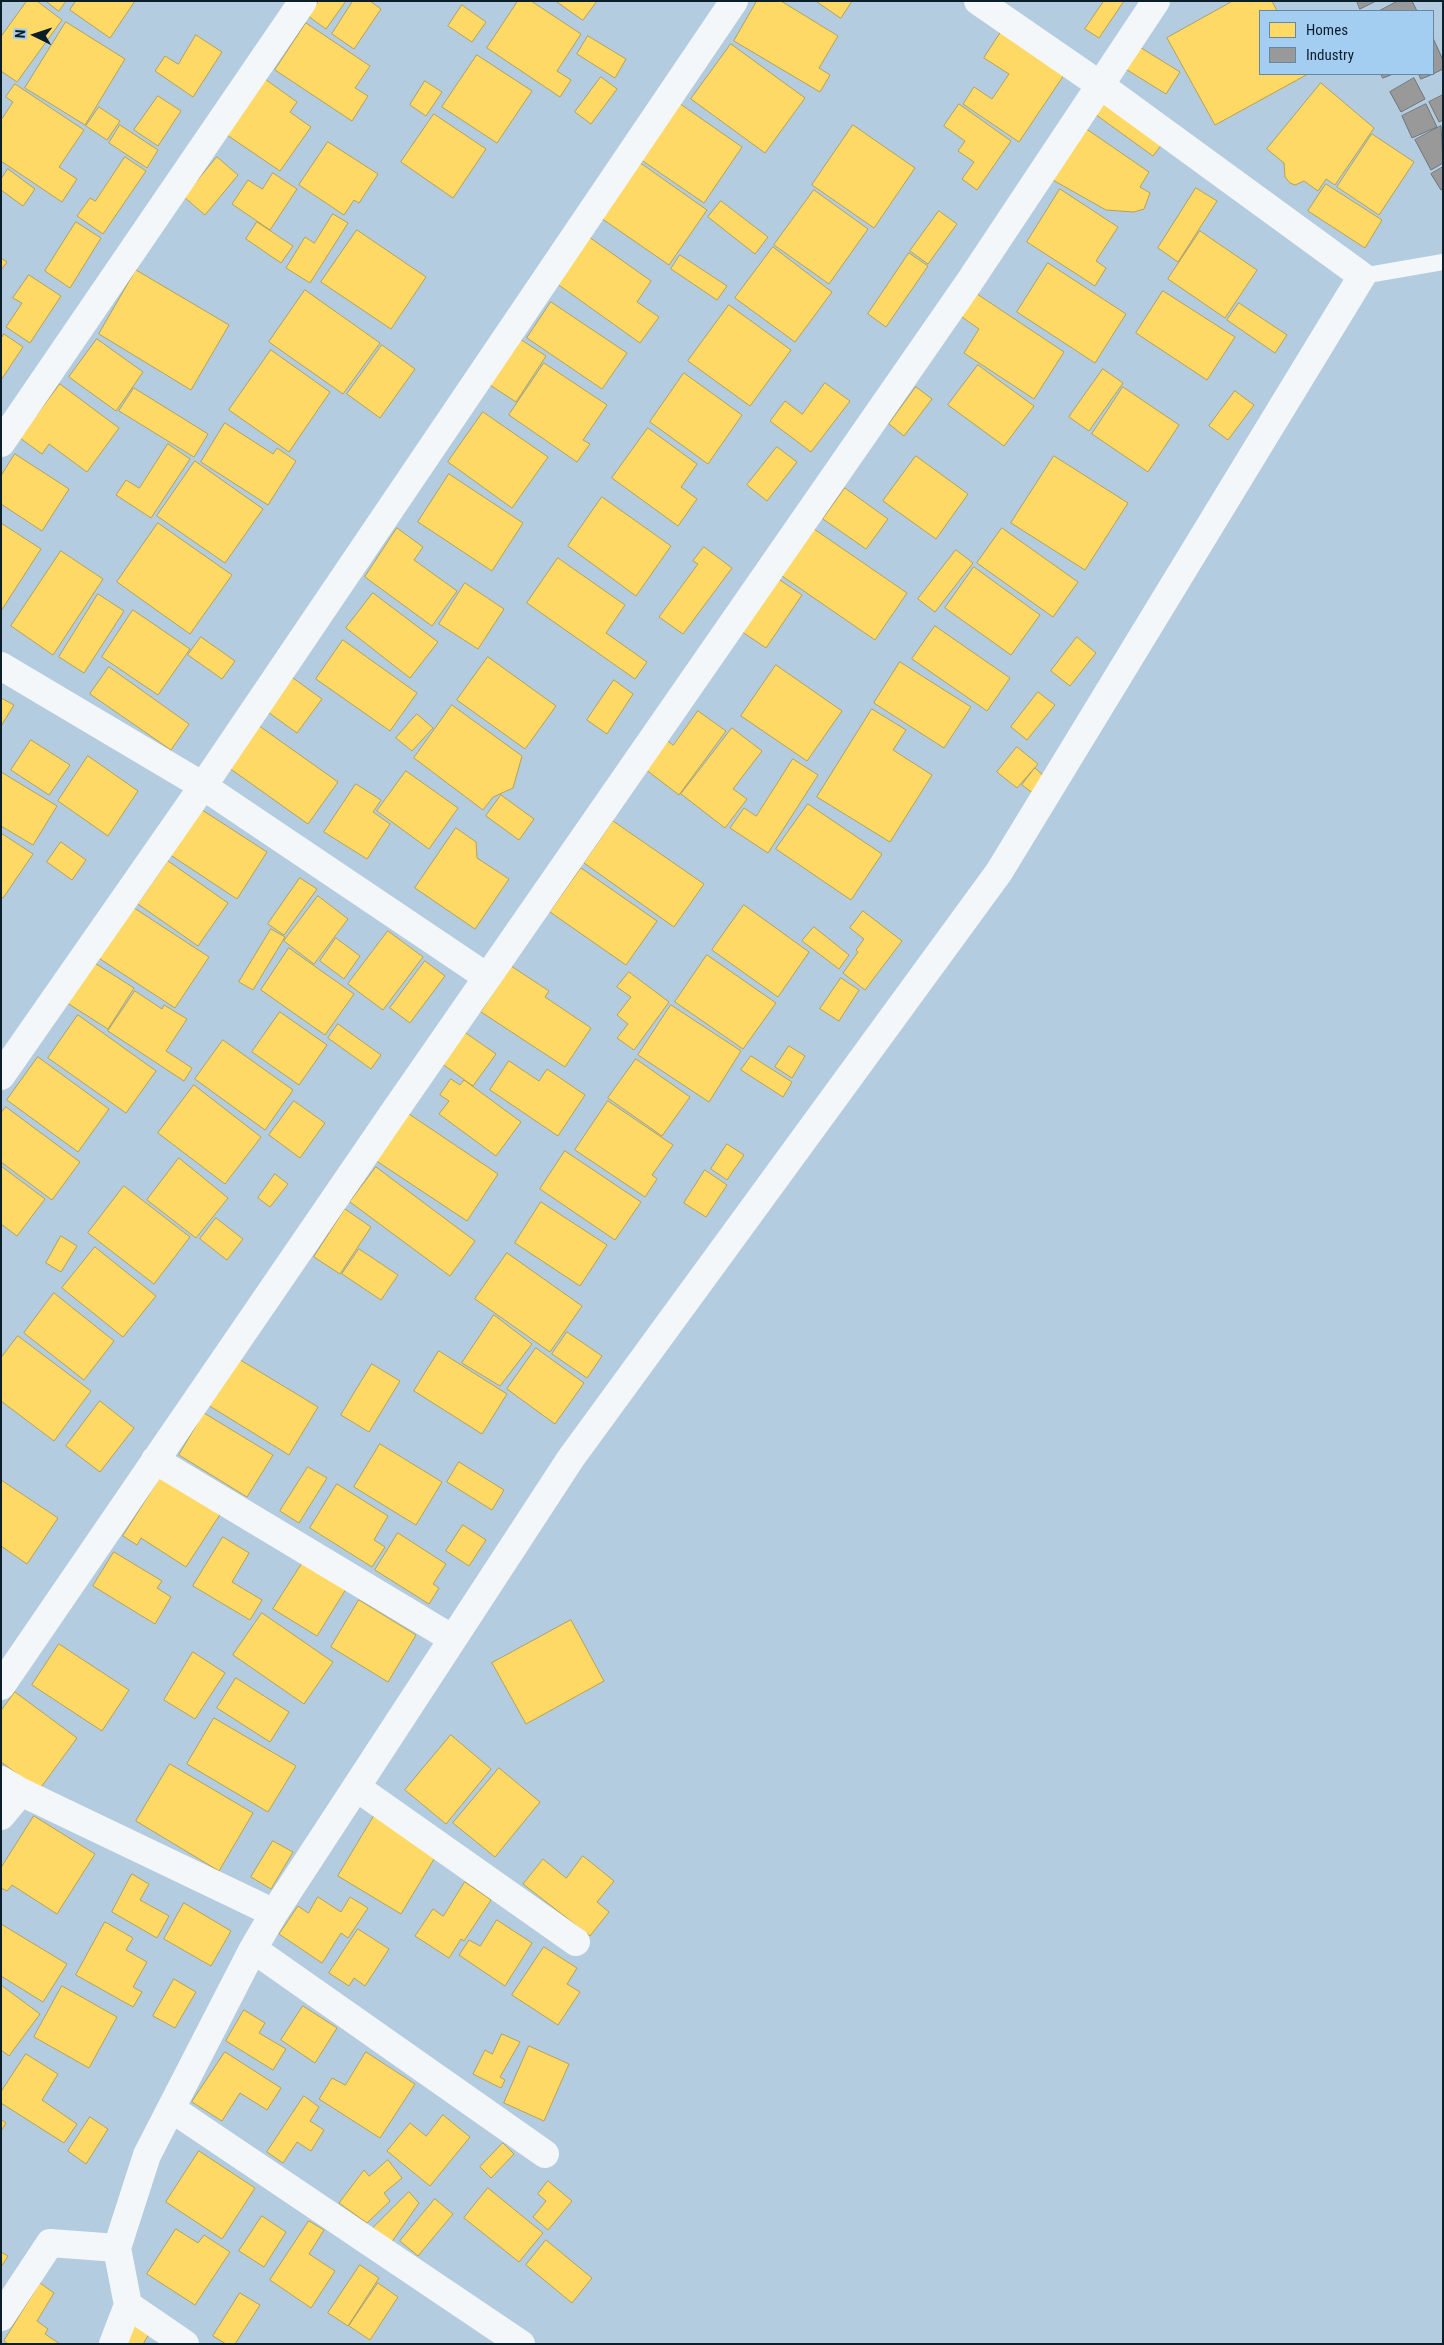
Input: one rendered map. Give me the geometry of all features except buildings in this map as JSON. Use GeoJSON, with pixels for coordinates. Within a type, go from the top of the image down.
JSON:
{"type":"FeatureCollection","features":[{"type":"Feature","properties":{"kind":"street"},"geometry":{"type":"LineString","coordinates":[[1,444],[303,1]]}},
{"type":"Feature","properties":{"kind":"street"},"geometry":{"type":"LineString","coordinates":[[1,1076],[203,786],[734,1]]}},
{"type":"Feature","properties":{"kind":"street"},"geometry":{"type":"LineString","coordinates":[[113,2344],[128,2305],[117,2248],[147,2155],[253,1949],[274,1913],[571,1458],[999,872],[1362,276],[1100,85],[978,1]]}},
{"type":"Feature","properties":{"kind":"street"},"geometry":{"type":"LineString","coordinates":[[1,1686],[487,977],[970,281],[1156,1]]}},
{"type":"Feature","properties":{"kind":"street"},"geometry":{"type":"LineString","coordinates":[[1,666],[203,786],[487,977]]}},
{"type":"Feature","properties":{"kind":"street"},"geometry":{"type":"LineString","coordinates":[[155,1460],[452,1639]]}},
{"type":"Feature","properties":{"kind":"street"},"geometry":{"type":"LineString","coordinates":[[1,1816],[11,1786],[274,1913]]}},
{"type":"Feature","properties":{"kind":"street"},"geometry":{"type":"LineString","coordinates":[[356,1787],[576,1942]]}},
{"type":"Feature","properties":{"kind":"street"},"geometry":{"type":"LineString","coordinates":[[253,1949],[545,2154]]}},
{"type":"Feature","properties":{"kind":"street"},"geometry":{"type":"LineString","coordinates":[[172,2109],[521,2344]]}},
{"type":"Feature","properties":{"kind":"street"},"geometry":{"type":"LineString","coordinates":[[1,2317],[50,2243],[117,2248]]}},
{"type":"Feature","properties":{"kind":"street"},"geometry":{"type":"LineString","coordinates":[[128,2305],[185,2344]]}},
{"type":"Feature","properties":{"kind":"lane"},"geometry":{"type":"LineString","coordinates":[[1362,276],[1443,262]]}}]}
